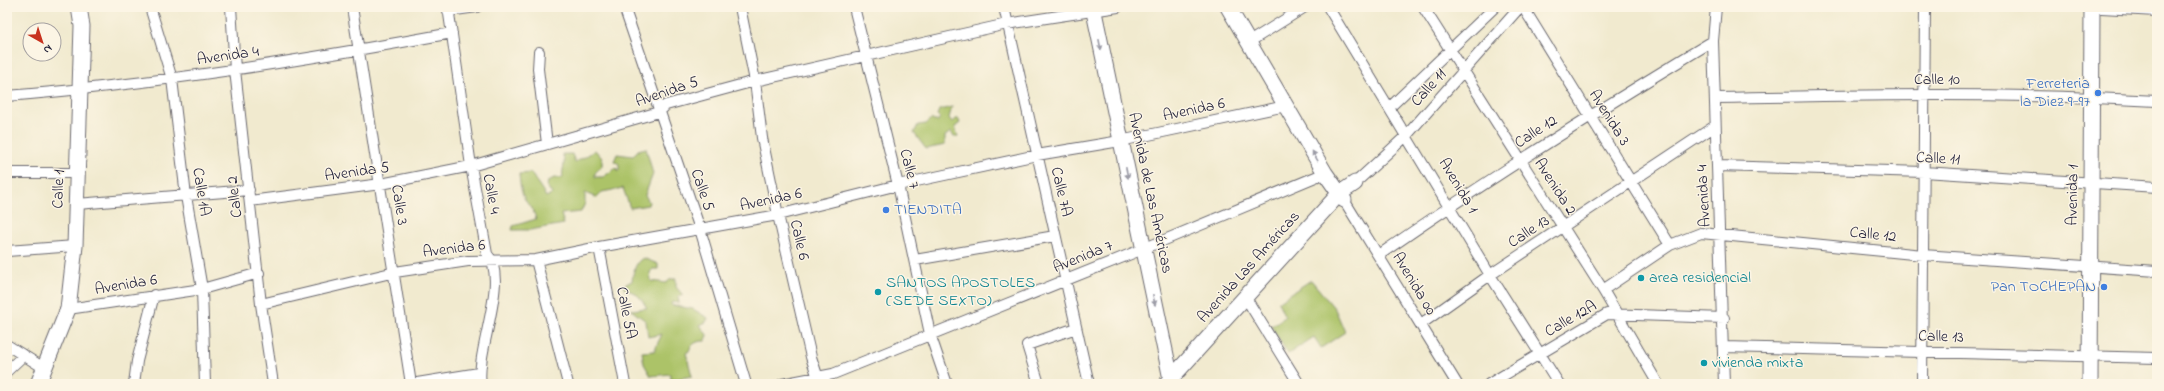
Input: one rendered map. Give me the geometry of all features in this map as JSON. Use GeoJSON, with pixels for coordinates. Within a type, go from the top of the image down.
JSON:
{"type":"FeatureCollection","features":[{"type":"Feature","properties":{"kind":"main road","name":"Calle 1"},"geometry":{"type":"LineString","coordinates":[[38,384],[68,309],[75,246],[82,26],[79,7]]}},
{"type":"Feature","properties":{"kind":"main road"},"geometry":{"type":"LineString","coordinates":[[1228,7],[1250,42],[1325,173],[1342,197]]}},
{"type":"Feature","properties":{"kind":"main road","name":"Avenida 1"},"geometry":{"type":"LineString","coordinates":[[2090,384],[2092,7]]}},
{"type":"Feature","properties":{"kind":"main road","name":"Avenida de Las Américas"},"geometry":{"type":"LineString","coordinates":[[1093,9],[1171,382]]}},
{"type":"Feature","properties":{"kind":"main road"},"geometry":{"type":"LineString","coordinates":[[1171,382],[1249,303],[1355,183]]}},
{"type":"Feature","properties":{"kind":"main road","name":"Avenida Las Américas"},"geometry":{"type":"LineString","coordinates":[[1171,382],[1342,197]]}},
{"type":"Feature","properties":{"kind":"street","name":"Calle 1A"},"geometry":{"type":"LineString","coordinates":[[150,7],[172,79],[186,196],[202,289],[205,384]]}},
{"type":"Feature","properties":{"kind":"street","name":"Calle 2"},"geometry":{"type":"LineString","coordinates":[[231,7],[235,70],[259,274],[261,304],[273,384]]}},
{"type":"Feature","properties":{"kind":"street","name":"Calle 3"},"geometry":{"type":"LineString","coordinates":[[352,7],[395,272],[411,384]]}},
{"type":"Feature","properties":{"kind":"street"},"geometry":{"type":"LineString","coordinates":[[448,9],[477,7]]}},
{"type":"Feature","properties":{"kind":"street","name":"Calle 5"},"geometry":{"type":"LineString","coordinates":[[624,7],[700,229],[746,384]]}},
{"type":"Feature","properties":{"kind":"street","name":"Calle 6"},"geometry":{"type":"LineString","coordinates":[[740,7],[755,81],[762,138],[778,215],[811,357],[819,381]]}},
{"type":"Feature","properties":{"kind":"street","name":"Calle 7"},"geometry":{"type":"LineString","coordinates":[[854,7],[898,185],[930,334],[947,384]]}},
{"type":"Feature","properties":{"kind":"street","name":"Calle 7A"},"geometry":{"type":"LineString","coordinates":[[1004,7],[1089,384]]}},
{"type":"Feature","properties":{"kind":"street","name":"Avenida 5"},"geometry":{"type":"LineString","coordinates":[[250,201],[381,184],[471,166],[659,112],[666,105],[755,81],[1008,24],[1093,9],[1118,7]]}},
{"type":"Feature","properties":{"kind":"street"},"geometry":{"type":"LineString","coordinates":[[1250,42],[1305,7]]}},
{"type":"Feature","properties":{"kind":"street","name":"Avenida 1"},"geometry":{"type":"LineString","coordinates":[[1328,7],[1450,206],[1490,275],[1559,384]]}},
{"type":"Feature","properties":{"kind":"street","name":"Avenida 2"},"geometry":{"type":"LineString","coordinates":[[1423,7],[1603,290],[1658,384]]}},
{"type":"Feature","properties":{"kind":"street"},"geometry":{"type":"LineString","coordinates":[[1389,108],[1495,7]]}},
{"type":"Feature","properties":{"kind":"street","name":"Calle 11"},"geometry":{"type":"LineString","coordinates":[[1355,183],[1406,136],[1521,7]]}},
{"type":"Feature","properties":{"kind":"street","name":"Avenida 3"},"geometry":{"type":"LineString","coordinates":[[1521,7],[1670,245]]}},
{"type":"Feature","properties":{"kind":"street","name":"Avenida 4"},"geometry":{"type":"LineString","coordinates":[[1716,7],[1713,41],[1724,318],[1724,384]]}},
{"type":"Feature","properties":{"kind":"street"},"geometry":{"type":"LineString","coordinates":[[1922,384],[1925,7]]}},
{"type":"Feature","properties":{"kind":"street"},"geometry":{"type":"LineString","coordinates":[[2083,7],[2157,11]]}},
{"type":"Feature","properties":{"kind":"street","name":"Calle 4"},"geometry":{"type":"LineString","coordinates":[[448,9],[471,166],[487,254],[492,259],[495,285],[492,311],[479,372],[481,384]]}},
{"type":"Feature","properties":{"kind":"street","name":"Avenida 4"},"geometry":{"type":"LineString","coordinates":[[7,96],[80,90],[172,79],[452,34]]}},
{"type":"Feature","properties":{"kind":"street","name":"Calle 12"},"geometry":{"type":"LineString","coordinates":[[1379,255],[1450,206],[1589,115],[1713,41]]}},
{"type":"Feature","properties":{"kind":"street"},"geometry":{"type":"LineString","coordinates":[[539,52],[538,69],[547,144]]}},
{"type":"Feature","properties":{"kind":"street","name":"Calle 10"},"geometry":{"type":"LineString","coordinates":[[1716,98],[1924,94],[2092,97],[2157,101]]}},
{"type":"Feature","properties":{"kind":"street","name":"Avenida 6"},"geometry":{"type":"LineString","coordinates":[[261,304],[395,272],[468,261],[492,259],[536,260],[599,247],[778,215],[898,185],[1037,155],[1120,141],[1286,106]]}},
{"type":"Feature","properties":{"kind":"street","name":"Calle 13"},"geometry":{"type":"LineString","coordinates":[[1421,324],[1490,275],[1716,126]]}},
{"type":"Feature","properties":{"kind":"street","name":"Calle 11"},"geometry":{"type":"LineString","coordinates":[[1718,166],[1924,172],[2157,187]]}},
{"type":"Feature","properties":{"kind":"street"},"geometry":{"type":"LineString","coordinates":[[7,173],[78,173]]}},
{"type":"Feature","properties":{"kind":"street","name":"Avenida 7"},"geometry":{"type":"LineString","coordinates":[[782,384],[819,381],[930,334],[1143,249],[1325,173]]}},
{"type":"Feature","properties":{"kind":"street"},"geometry":{"type":"LineString","coordinates":[[77,204],[249,190]]}},
{"type":"Feature","properties":{"kind":"street","name":"Avenida 00"},"geometry":{"type":"LineString","coordinates":[[1342,197],[1457,384]]}},
{"type":"Feature","properties":{"kind":"street","name":"Calle 12"},"geometry":{"type":"LineString","coordinates":[[1603,290],[1670,245],[1696,234],[1923,255],[2090,265],[2157,271]]}},
{"type":"Feature","properties":{"kind":"street"},"geometry":{"type":"LineString","coordinates":[[915,260],[1055,236]]}},
{"type":"Feature","properties":{"kind":"street"},"geometry":{"type":"LineString","coordinates":[[7,251],[75,246]]}},
{"type":"Feature","properties":{"kind":"street","name":"Calle 5A"},"geometry":{"type":"LineString","coordinates":[[599,247],[625,384]]}},
{"type":"Feature","properties":{"kind":"street"},"geometry":{"type":"LineString","coordinates":[[536,260],[568,384]]}},
{"type":"Feature","properties":{"kind":"street","name":"Avenida 6"},"geometry":{"type":"LineString","coordinates":[[68,309],[202,289],[259,274]]}},
{"type":"Feature","properties":{"kind":"street"},"geometry":{"type":"LineString","coordinates":[[134,384],[136,361],[154,296]]}},
{"type":"Feature","properties":{"kind":"street"},"geometry":{"type":"LineString","coordinates":[[1249,303],[1300,384]]}},
{"type":"Feature","properties":{"kind":"street","name":"Calle 12A"},"geometry":{"type":"LineString","coordinates":[[1496,382],[1607,314],[1618,316],[1724,318]]}},
{"type":"Feature","properties":{"kind":"street"},"geometry":{"type":"LineString","coordinates":[[1040,384],[1027,345],[1076,328]]}},
{"type":"Feature","properties":{"kind":"street"},"geometry":{"type":"LineString","coordinates":[[7,345],[44,368]]}},
{"type":"Feature","properties":{"kind":"street","name":"Calle 13"},"geometry":{"type":"LineString","coordinates":[[1724,346],[2157,358]]}},
{"type":"Feature","properties":{"kind":"street"},"geometry":{"type":"LineString","coordinates":[[7,371],[24,355]]}},
{"type":"Feature","properties":{"kind":"street"},"geometry":{"type":"LineString","coordinates":[[411,384],[479,372]]}},
{"type":"Feature","properties":{"kind":"green space"},"geometry":{"type":"Polygon","coordinates":[[[952,107],[949,118],[952,122],[958,118],[960,123],[955,127],[958,136],[954,137],[951,132],[945,136],[945,145],[926,149],[914,133],[918,125],[926,124],[931,119],[938,121],[940,117],[937,115],[939,110],[952,107]]]}},
{"type":"Feature","properties":{"kind":"green space"},"geometry":{"type":"Polygon","coordinates":[[[646,148],[653,174],[645,195],[649,202],[648,205],[630,208],[623,188],[602,192],[597,198],[585,193],[585,203],[581,212],[561,214],[564,224],[530,230],[512,230],[513,226],[536,219],[523,196],[519,174],[531,173],[546,197],[552,194],[547,186],[548,181],[554,178],[563,178],[564,160],[562,154],[572,154],[575,162],[595,150],[602,158],[602,166],[595,173],[595,177],[603,177],[616,168],[619,171],[619,164],[614,161],[617,154],[633,156],[638,150],[646,148]]]}},
{"type":"Feature","properties":{"kind":"green space"},"geometry":{"type":"Polygon","coordinates":[[[643,258],[658,264],[658,269],[653,269],[650,272],[651,281],[666,283],[671,279],[676,279],[676,287],[683,295],[678,297],[679,303],[672,302],[671,305],[693,309],[708,318],[706,322],[700,325],[708,336],[705,341],[695,343],[686,353],[692,376],[671,380],[670,374],[651,376],[644,364],[642,352],[654,351],[662,334],[648,337],[646,321],[631,310],[647,308],[638,296],[625,290],[624,285],[632,281],[636,265],[643,258]]]}},
{"type":"Feature","properties":{"kind":"green space"},"geometry":{"type":"Polygon","coordinates":[[[1311,280],[1335,309],[1345,332],[1321,348],[1314,337],[1288,354],[1271,326],[1285,317],[1278,302],[1311,280]]]}},
{"type":"Feature","properties":{"kind":"place","name":"Ferreteria la Diez 9-97"},"geometry":{"type":"Point","coordinates":[2098,93]}},
{"type":"Feature","properties":{"kind":"place","name":"TIENDITA"},"geometry":{"type":"Point","coordinates":[886,210]}},
{"type":"Feature","properties":{"kind":"place","name":"area residencial"},"geometry":{"type":"Point","coordinates":[1641,278]}},
{"type":"Feature","properties":{"kind":"place","name":"Pan TOCHEPAN"},"geometry":{"type":"Point","coordinates":[2104,287]}},
{"type":"Feature","properties":{"kind":"place","name":"SANTOS APOSTOLES (SEDE SEXTO)"},"geometry":{"type":"Point","coordinates":[878,292]}},
{"type":"Feature","properties":{"kind":"place","name":"vivienda mixta"},"geometry":{"type":"Point","coordinates":[1704,363]}}]}
